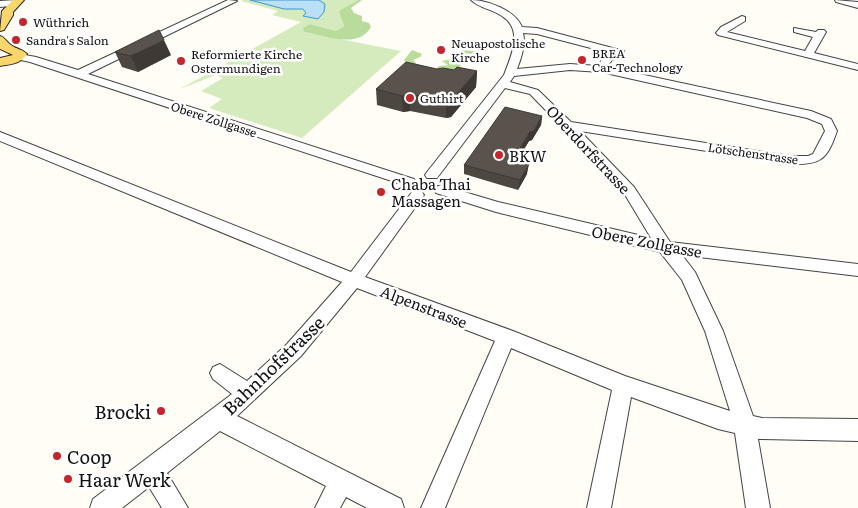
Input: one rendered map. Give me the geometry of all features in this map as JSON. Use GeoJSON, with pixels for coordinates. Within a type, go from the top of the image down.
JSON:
{"type":"FeatureCollection","features":[{"type":"Feature","properties":{"kind":"main road"},"geometry":{"type":"LineString","coordinates":[[17,2],[20,5],[4,23],[6,30],[1,41],[5,47],[17,54]]}},
{"type":"Feature","properties":{"kind":"main road"},"geometry":{"type":"LineString","coordinates":[[0,54],[17,54]]}},
{"type":"Feature","properties":{"kind":"main road"},"geometry":{"type":"LineString","coordinates":[[0,62],[11,61],[17,54]]}},
{"type":"Feature","properties":{"kind":"street"},"geometry":{"type":"LineString","coordinates":[[432,175],[511,73],[516,57],[520,37],[519,30],[514,22],[505,14],[475,0]]}},
{"type":"Feature","properties":{"kind":"street"},"geometry":{"type":"LineString","coordinates":[[839,0],[858,5]]}},
{"type":"Feature","properties":{"kind":"street"},"geometry":{"type":"LineString","coordinates":[[79,74],[233,1]]}},
{"type":"Feature","properties":{"kind":"street"},"geometry":{"type":"LineString","coordinates":[[0,4],[17,2]]}},
{"type":"Feature","properties":{"kind":"street"},"geometry":{"type":"LineString","coordinates":[[742,19],[724,29],[721,33],[858,67]]}},
{"type":"Feature","properties":{"kind":"street"},"geometry":{"type":"LineString","coordinates":[[511,73],[570,67],[601,69],[608,58],[620,53],[537,32],[519,30]]}},
{"type":"Feature","properties":{"kind":"street"},"geometry":{"type":"LineString","coordinates":[[797,30],[820,34],[808,55]]}},
{"type":"Feature","properties":{"kind":"street","name":"Obere Zollgasse"},"geometry":{"type":"LineString","coordinates":[[17,54],[413,188]]}},
{"type":"Feature","properties":{"kind":"street","name":"Lötschenstrasse"},"geometry":{"type":"LineString","coordinates":[[566,124],[790,160],[813,160],[822,155],[831,132],[827,122],[811,115],[601,69]]}},
{"type":"Feature","properties":{"kind":"street","name":"Oberdorfstrasse"},"geometry":{"type":"LineString","coordinates":[[503,84],[534,92],[622,181],[665,247],[678,261],[689,278],[706,312],[733,385],[744,426],[758,508]]}},
{"type":"Feature","properties":{"kind":"street","name":"Alpenstrasse"},"geometry":{"type":"LineString","coordinates":[[0,136],[354,280],[506,337],[623,385],[718,419],[762,429],[858,430]]}},
{"type":"Feature","properties":{"kind":"street"},"geometry":{"type":"LineString","coordinates":[[419,175],[432,175],[442,183],[440,190],[432,195],[413,188],[419,175]]}},
{"type":"Feature","properties":{"kind":"street","name":"Bahnhofstrasse"},"geometry":{"type":"LineString","coordinates":[[102,508],[218,418],[248,393],[302,342],[354,280],[413,188]]}},
{"type":"Feature","properties":{"kind":"street","name":"Obere Zollgasse"},"geometry":{"type":"LineString","coordinates":[[440,190],[496,207],[665,247],[858,270]]}},
{"type":"Feature","properties":{"kind":"street"},"geometry":{"type":"LineString","coordinates":[[433,508],[506,337]]}},
{"type":"Feature","properties":{"kind":"street"},"geometry":{"type":"LineString","coordinates":[[220,373],[248,393]]}},
{"type":"Feature","properties":{"kind":"street"},"geometry":{"type":"LineString","coordinates":[[599,508],[623,385]]}},
{"type":"Feature","properties":{"kind":"street"},"geometry":{"type":"LineString","coordinates":[[218,418],[392,508]]}},
{"type":"Feature","properties":{"kind":"street"},"geometry":{"type":"LineString","coordinates":[[152,470],[176,508]]}},
{"type":"Feature","properties":{"kind":"street"},"geometry":{"type":"LineString","coordinates":[[327,508],[341,482]]}},
{"type":"Feature","properties":{"kind":"green space"},"geometry":{"type":"Polygon","coordinates":[[[358,0],[340,11],[344,26],[336,31],[310,24],[304,32],[401,51],[302,138],[209,108],[222,99],[201,91],[223,78],[216,75],[180,89],[301,22],[272,15],[278,11],[241,1],[358,0]]]}},
{"type":"Feature","properties":{"kind":"green space"},"geometry":{"type":"Polygon","coordinates":[[[358,0],[362,0],[351,8],[354,13],[362,16],[362,21],[369,23],[371,27],[365,34],[358,38],[340,39],[304,32],[303,28],[310,24],[336,31],[344,26],[339,11],[358,0]]]}},
{"type":"Feature","properties":{"kind":"green space"},"geometry":{"type":"Polygon","coordinates":[[[412,50],[422,54],[413,60],[416,63],[413,67],[435,70],[439,66],[448,65],[442,61],[457,58],[462,50],[474,51],[448,79],[443,80],[402,71],[408,64],[404,60],[412,50]]]}},
{"type":"Feature","properties":{"kind":"water"},"geometry":{"type":"Polygon","coordinates":[[[250,0],[319,0],[325,4],[324,12],[318,19],[303,16],[306,13],[303,9],[284,9],[250,0]]]}},
{"type":"Feature","properties":{"kind":"building"},"geometry":{"type":"Polygon","coordinates":[[[159,30],[164,40],[131,56],[115,52],[159,30]]]}},
{"type":"Feature","properties":{"kind":"building"},"geometry":{"type":"Polygon","coordinates":[[[406,62],[437,69],[454,70],[457,67],[477,71],[451,101],[446,102],[410,94],[402,96],[376,89],[406,62]]]}},
{"type":"Feature","properties":{"kind":"building","name":"BKW"},"geometry":{"type":"Polygon","coordinates":[[[505,107],[542,116],[534,131],[530,132],[513,160],[529,164],[520,180],[464,165],[505,107]]]}},
{"type":"Feature","properties":{"kind":"place","name":"Wüthrich"},"geometry":{"type":"Point","coordinates":[23,22]}},
{"type":"Feature","properties":{"kind":"place","name":"Sandra's Salon"},"geometry":{"type":"Point","coordinates":[16,40]}},
{"type":"Feature","properties":{"kind":"place","name":"Neuapostolische Kirche"},"geometry":{"type":"Point","coordinates":[441,50]}},
{"type":"Feature","properties":{"kind":"place","name":"BREA Car-Technology"},"geometry":{"type":"Point","coordinates":[582,60]}},
{"type":"Feature","properties":{"kind":"place","name":"Reformierte Kirche Ostermundigen"},"geometry":{"type":"Point","coordinates":[181,61]}},
{"type":"Feature","properties":{"kind":"place","name":"Guthirt"},"geometry":{"type":"Point","coordinates":[410,98]}},
{"type":"Feature","properties":{"kind":"place","name":"BKW"},"geometry":{"type":"Point","coordinates":[499,155]}},
{"type":"Feature","properties":{"kind":"place","name":"Chaba Thai Massagen"},"geometry":{"type":"Point","coordinates":[381,192]}},
{"type":"Feature","properties":{"kind":"place","name":"Brocki"},"geometry":{"type":"Point","coordinates":[161,411]}},
{"type":"Feature","properties":{"kind":"place","name":"Coop"},"geometry":{"type":"Point","coordinates":[57,456]}},
{"type":"Feature","properties":{"kind":"place","name":"Haar Werk"},"geometry":{"type":"Point","coordinates":[68,479]}}]}
